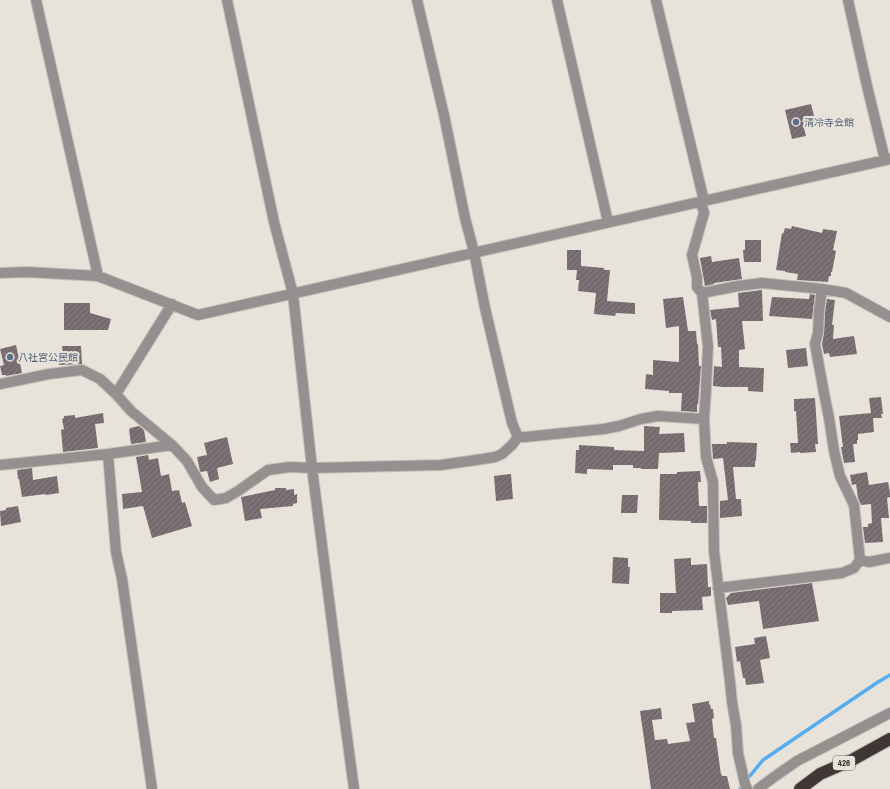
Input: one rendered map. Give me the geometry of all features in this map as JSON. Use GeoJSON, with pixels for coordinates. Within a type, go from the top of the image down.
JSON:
{"type":"FeatureCollection","features":[{"type":"Feature","properties":{"kind":"highway","name":"426"},"geometry":{"type":"LineString","coordinates":[[800,789],[820,774],[852,760],[890,739]]}},
{"type":"Feature","properties":{"kind":"street"},"geometry":{"type":"LineString","coordinates":[[36,0],[98,276]]}},
{"type":"Feature","properties":{"kind":"street"},"geometry":{"type":"LineString","coordinates":[[226,0],[274,222],[293,294],[312,468],[354,789]]}},
{"type":"Feature","properties":{"kind":"street"},"geometry":{"type":"LineString","coordinates":[[417,0],[444,115],[485,308],[512,423],[518,437]]}},
{"type":"Feature","properties":{"kind":"street"},"geometry":{"type":"LineString","coordinates":[[557,0],[608,222]]}},
{"type":"Feature","properties":{"kind":"street"},"geometry":{"type":"LineString","coordinates":[[656,0],[704,213],[692,255],[697,277],[697,287],[702,293],[708,346],[704,419],[706,456],[713,482],[714,551],[736,725],[738,753],[744,784],[747,789]]}},
{"type":"Feature","properties":{"kind":"street"},"geometry":{"type":"LineString","coordinates":[[0,273],[27,272],[98,276],[198,315],[888,160],[867,86],[848,0]]}},
{"type":"Feature","properties":{"kind":"street"},"geometry":{"type":"LineString","coordinates":[[702,293],[762,283],[822,289],[846,293],[890,317]]}},
{"type":"Feature","properties":{"kind":"street"},"geometry":{"type":"LineString","coordinates":[[718,588],[842,573],[854,568],[860,560],[854,505],[840,476],[834,451],[815,344],[818,333],[822,289]]}},
{"type":"Feature","properties":{"kind":"street"},"geometry":{"type":"LineString","coordinates":[[116,394],[172,304]]}},
{"type":"Feature","properties":{"kind":"street"},"geometry":{"type":"LineString","coordinates":[[0,384],[49,374],[82,370],[100,379],[131,411],[172,445],[187,461],[202,487],[214,500],[226,498],[268,470],[290,467],[312,468],[441,465],[495,457],[502,454],[512,446],[518,437]]}},
{"type":"Feature","properties":{"kind":"street"},"geometry":{"type":"LineString","coordinates":[[518,437],[604,429],[619,426],[641,418],[658,416],[704,419]]}},
{"type":"Feature","properties":{"kind":"street"},"geometry":{"type":"LineString","coordinates":[[0,465],[108,454],[172,445]]}},
{"type":"Feature","properties":{"kind":"street"},"geometry":{"type":"LineString","coordinates":[[108,454],[116,552],[123,587],[152,789]]}},
{"type":"Feature","properties":{"kind":"street"},"geometry":{"type":"LineString","coordinates":[[860,560],[869,562],[890,558]]}},
{"type":"Feature","properties":{"kind":"street"},"geometry":{"type":"LineString","coordinates":[[758,789],[797,761],[890,713]]}},
{"type":"Feature","properties":{"kind":"building","name":"清冷寺会館"},"geometry":{"type":"Polygon","coordinates":[[[811,104],[815,120],[803,124],[806,136],[792,139],[785,110],[811,104]]]}},
{"type":"Feature","properties":{"kind":"building"},"geometry":{"type":"Polygon","coordinates":[[[792,226],[822,233],[823,229],[837,231],[833,250],[836,251],[831,276],[829,276],[828,282],[797,280],[798,274],[776,270],[782,233],[783,234],[785,228],[791,229],[792,226]]]}},
{"type":"Feature","properties":{"kind":"building"},"geometry":{"type":"Polygon","coordinates":[[[745,240],[761,240],[761,262],[744,262],[743,250],[745,250],[745,240]]]}},
{"type":"Feature","properties":{"kind":"building"},"geometry":{"type":"Polygon","coordinates":[[[567,250],[581,250],[581,266],[610,270],[607,301],[635,303],[635,314],[616,313],[615,316],[594,314],[596,293],[578,291],[579,280],[576,280],[577,270],[567,270],[567,250]]]}},
{"type":"Feature","properties":{"kind":"building"},"geometry":{"type":"Polygon","coordinates":[[[711,256],[712,262],[739,258],[742,279],[714,283],[705,286],[700,258],[711,256]]]}},
{"type":"Feature","properties":{"kind":"building"},"geometry":{"type":"Polygon","coordinates":[[[762,290],[763,321],[742,321],[745,349],[739,350],[739,367],[764,368],[763,392],[748,391],[748,387],[713,386],[714,366],[722,367],[721,347],[718,347],[716,319],[712,320],[710,310],[739,307],[738,293],[762,290]]]}},
{"type":"Feature","properties":{"kind":"building"},"geometry":{"type":"Polygon","coordinates":[[[810,294],[815,295],[812,319],[769,316],[772,297],[809,299],[810,294]]]}},
{"type":"Feature","properties":{"kind":"building"},"geometry":{"type":"Polygon","coordinates":[[[683,297],[688,331],[696,331],[699,366],[701,366],[697,412],[681,411],[682,393],[669,393],[669,391],[645,389],[646,374],[653,375],[653,360],[679,362],[679,326],[666,328],[663,299],[683,297]]]}},
{"type":"Feature","properties":{"kind":"building"},"geometry":{"type":"Polygon","coordinates":[[[827,299],[835,300],[832,325],[834,325],[833,339],[854,336],[857,354],[830,357],[829,353],[824,354],[822,344],[827,299]]]}},
{"type":"Feature","properties":{"kind":"building"},"geometry":{"type":"Polygon","coordinates":[[[64,303],[90,303],[90,313],[111,319],[108,330],[64,330],[64,303]]]}},
{"type":"Feature","properties":{"kind":"building","name":"八社宮公民館"},"geometry":{"type":"Polygon","coordinates":[[[16,345],[22,373],[6,376],[2,375],[0,366],[4,365],[0,349],[16,345]]]}},
{"type":"Feature","properties":{"kind":"building"},"geometry":{"type":"Polygon","coordinates":[[[62,346],[81,346],[82,364],[59,365],[59,354],[63,354],[62,346]]]}},
{"type":"Feature","properties":{"kind":"building"},"geometry":{"type":"Polygon","coordinates":[[[806,348],[808,366],[788,368],[786,350],[806,348]]]}},
{"type":"Feature","properties":{"kind":"building"},"geometry":{"type":"Polygon","coordinates":[[[881,397],[882,418],[873,418],[874,432],[858,434],[857,444],[853,444],[855,462],[844,463],[841,447],[843,447],[839,416],[871,413],[869,398],[881,397]]]}},
{"type":"Feature","properties":{"kind":"building"},"geometry":{"type":"Polygon","coordinates":[[[815,398],[818,444],[815,444],[816,452],[791,453],[790,443],[798,443],[794,399],[815,398]]]}},
{"type":"Feature","properties":{"kind":"building"},"geometry":{"type":"Polygon","coordinates":[[[103,413],[104,423],[95,424],[98,448],[63,452],[61,430],[64,429],[62,419],[64,416],[75,415],[75,418],[103,413]]]}},
{"type":"Feature","properties":{"kind":"building"},"geometry":{"type":"Polygon","coordinates":[[[139,426],[144,430],[146,442],[131,444],[129,429],[139,426]]]}},
{"type":"Feature","properties":{"kind":"building"},"geometry":{"type":"Polygon","coordinates":[[[644,426],[660,427],[659,434],[684,433],[685,452],[659,453],[658,469],[633,468],[633,465],[613,465],[613,470],[587,469],[587,474],[575,473],[576,450],[579,450],[579,445],[614,447],[614,450],[644,451],[644,426]]]}},
{"type":"Feature","properties":{"kind":"building"},"geometry":{"type":"Polygon","coordinates":[[[227,437],[233,464],[217,468],[219,479],[210,482],[207,471],[200,471],[197,457],[207,455],[204,443],[227,437]]]}},
{"type":"Feature","properties":{"kind":"building"},"geometry":{"type":"Polygon","coordinates":[[[727,442],[757,443],[756,461],[755,467],[733,467],[736,499],[741,499],[742,516],[720,518],[720,501],[728,500],[723,458],[713,459],[712,444],[727,444],[727,442]]]}},
{"type":"Feature","properties":{"kind":"building"},"geometry":{"type":"Polygon","coordinates":[[[148,455],[149,460],[158,458],[161,476],[169,474],[172,491],[179,490],[182,503],[185,502],[192,526],[152,538],[143,506],[123,509],[122,494],[142,492],[136,457],[148,455]]]}},
{"type":"Feature","properties":{"kind":"building"},"geometry":{"type":"Polygon","coordinates":[[[32,468],[33,480],[57,476],[59,493],[22,497],[17,470],[32,468]]]}},
{"type":"Feature","properties":{"kind":"building"},"geometry":{"type":"Polygon","coordinates":[[[700,471],[701,482],[698,482],[699,506],[707,506],[707,523],[659,520],[660,474],[677,474],[677,472],[700,471]]]}},
{"type":"Feature","properties":{"kind":"building"},"geometry":{"type":"Polygon","coordinates":[[[867,472],[869,485],[888,482],[890,493],[890,497],[887,498],[889,518],[881,518],[883,542],[865,543],[863,527],[868,527],[868,524],[872,523],[871,504],[861,505],[858,498],[856,484],[852,485],[850,475],[867,472]]]}},
{"type":"Feature","properties":{"kind":"building"},"geometry":{"type":"Polygon","coordinates":[[[511,474],[513,499],[496,501],[494,476],[511,474]]]}},
{"type":"Feature","properties":{"kind":"building"},"geometry":{"type":"Polygon","coordinates":[[[275,488],[286,488],[286,490],[294,489],[294,495],[297,494],[297,503],[293,504],[293,506],[260,509],[262,518],[245,521],[241,497],[275,490],[275,488]]]}},
{"type":"Feature","properties":{"kind":"building"},"geometry":{"type":"Polygon","coordinates":[[[622,495],[638,495],[637,513],[621,513],[622,495]]]}},
{"type":"Feature","properties":{"kind":"building"},"geometry":{"type":"Polygon","coordinates":[[[18,506],[21,522],[1,526],[0,511],[6,510],[6,508],[18,506]]]}},
{"type":"Feature","properties":{"kind":"building"},"geometry":{"type":"Polygon","coordinates":[[[613,557],[628,558],[628,567],[630,567],[629,584],[612,583],[613,557]]]}},
{"type":"Feature","properties":{"kind":"building"},"geometry":{"type":"Polygon","coordinates":[[[691,558],[691,565],[707,564],[708,587],[711,587],[711,596],[702,597],[703,610],[660,613],[660,593],[676,593],[674,559],[691,558]]]}},
{"type":"Feature","properties":{"kind":"building"},"geometry":{"type":"Polygon","coordinates":[[[812,583],[819,621],[763,629],[759,601],[728,605],[726,598],[731,593],[812,583]]]}},
{"type":"Feature","properties":{"kind":"building"},"geometry":{"type":"Polygon","coordinates":[[[766,636],[770,658],[760,660],[764,683],[746,685],[745,678],[743,678],[740,661],[737,662],[735,647],[755,644],[754,638],[766,636]]]}},
{"type":"Feature","properties":{"kind":"building"},"geometry":{"type":"Polygon","coordinates":[[[709,701],[711,709],[713,709],[714,718],[712,719],[714,738],[716,738],[721,775],[727,776],[730,789],[651,789],[640,711],[661,708],[662,719],[652,720],[655,740],[667,739],[668,744],[690,741],[686,723],[695,722],[692,704],[709,701]]]}},
{"type":"Feature","properties":{"kind":"waterway"},"geometry":{"type":"LineString","coordinates":[[740,789],[763,760],[890,675]]}},
{"type":"Feature","properties":{"kind":"place","name":"清冷寺会館"},"geometry":{"type":"Point","coordinates":[796,122]}},
{"type":"Feature","properties":{"kind":"place","name":"八社宮公民館"},"geometry":{"type":"Point","coordinates":[10,357]}}]}
